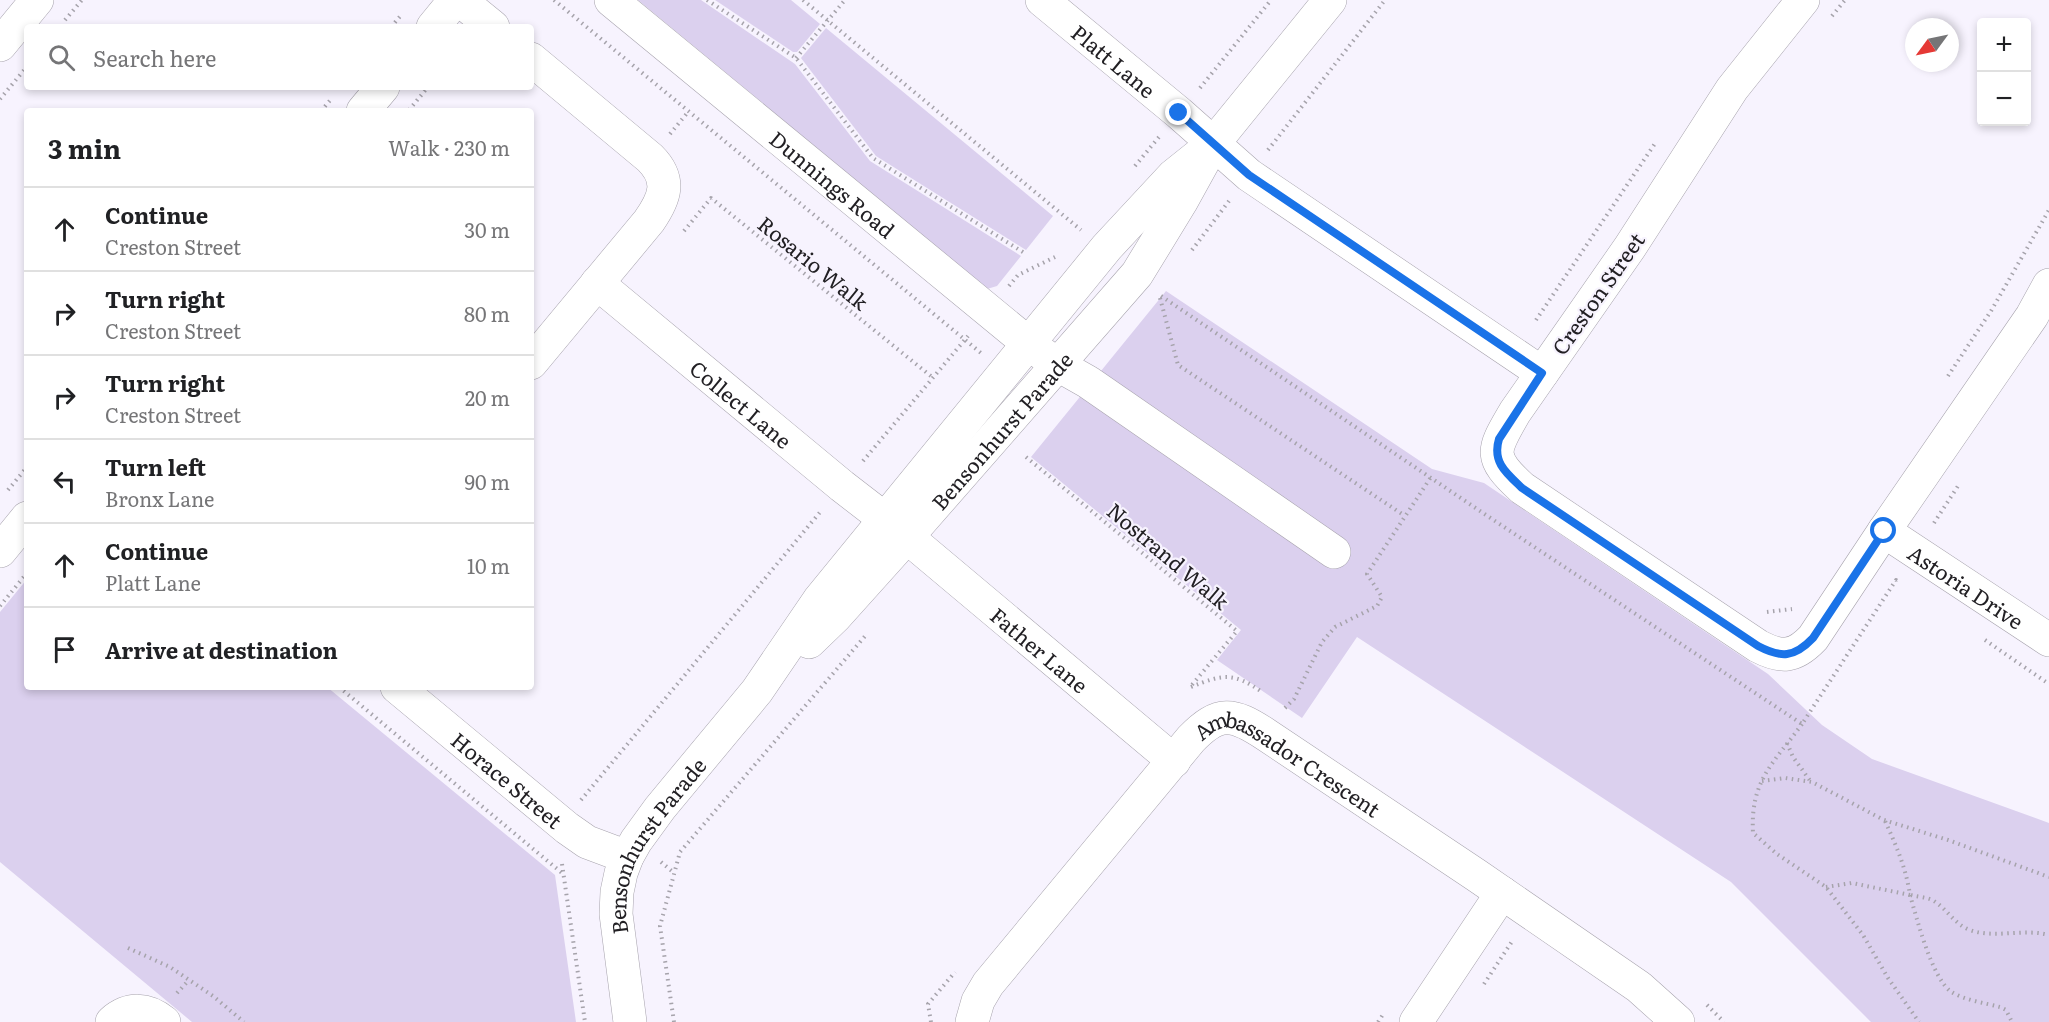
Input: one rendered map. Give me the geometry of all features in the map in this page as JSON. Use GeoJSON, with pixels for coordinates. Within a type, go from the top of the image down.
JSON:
{"type":"FeatureCollection","features":[{"type":"Feature","properties":{"kind":"street"},"geometry":{"type":"LineString","coordinates":[[0,45],[37,0]]}},
{"type":"Feature","properties":{"kind":"street"},"geometry":{"type":"LineString","coordinates":[[435,24],[455,0]]}},
{"type":"Feature","properties":{"kind":"street"},"geometry":{"type":"LineString","coordinates":[[460,0],[489,24]]}},
{"type":"Feature","properties":{"kind":"street","name":"Dunnings Road"},"geometry":{"type":"LineString","coordinates":[[611,0],[1029,344],[1088,382],[1334,552]]}},
{"type":"Feature","properties":{"kind":"street","name":"Platt Lane"},"geometry":{"type":"LineString","coordinates":[[1042,0],[1179,113],[1249,175],[1542,373]]}},
{"type":"Feature","properties":{"kind":"street","name":"Bensonhurst Parade"},"geometry":{"type":"LineString","coordinates":[[896,529],[1058,364],[1137,274],[1213,144],[1330,0]]}},
{"type":"Feature","properties":{"kind":"street","name":"Creston Street"},"geometry":{"type":"LineString","coordinates":[[1803,0],[1732,89],[1630,247],[1499,439],[1496,449],[1497,459],[1502,469],[1522,488],[1758,646],[1771,653],[1788,655],[1805,646],[1813,638],[2032,316],[2049,285]]}},
{"type":"Feature","properties":{"kind":"street"},"geometry":{"type":"LineString","coordinates":[[534,61],[650,158],[663,176],[663,198],[658,208],[534,359]]}},
{"type":"Feature","properties":{"kind":"street"},"geometry":{"type":"LineString","coordinates":[[366,108],[380,90]]}},
{"type":"Feature","properties":{"kind":"street","name":"Bensonhurst Parade"},"geometry":{"type":"LineString","coordinates":[[630,1022],[616,914],[617,892],[627,857],[654,816],[757,691],[836,616],[1006,373],[1029,344],[1094,239],[1213,144]]}},
{"type":"Feature","properties":{"kind":"street","name":"Collect Lane"},"geometry":{"type":"LineString","coordinates":[[597,283],[896,529]]}},
{"type":"Feature","properties":{"kind":"street"},"geometry":{"type":"LineString","coordinates":[[0,551],[24,522]]}},
{"type":"Feature","properties":{"kind":"street","name":"Father Lane"},"geometry":{"type":"LineString","coordinates":[[896,529],[1174,760]]}},
{"type":"Feature","properties":{"kind":"street","name":"Astoria Drive"},"geometry":{"type":"LineString","coordinates":[[1884,531],[2049,640]]}},
{"type":"Feature","properties":{"kind":"street","name":"Horace Street"},"geometry":{"type":"LineString","coordinates":[[401,690],[567,828],[587,842],[627,857]]}},
{"type":"Feature","properties":{"kind":"street","name":"Ambassador Crescent"},"geometry":{"type":"LineString","coordinates":[[972,1022],[978,1001],[988,984],[1191,739],[1212,720],[1231,718],[1243,721],[1275,740],[1502,893],[1639,987],[1678,1022]]}},
{"type":"Feature","properties":{"kind":"street"},"geometry":{"type":"LineString","coordinates":[[1416,1022],[1502,893]]}},
{"type":"Feature","properties":{"kind":"street"},"geometry":{"type":"LineString","coordinates":[[112,1022],[136,1010],[148,1013],[164,1022]]}},
{"type":"Feature","properties":{"kind":"path"},"geometry":{"type":"LineString","coordinates":[[62,24],[82,0]]}},
{"type":"Feature","properties":{"kind":"path"},"geometry":{"type":"LineString","coordinates":[[554,0],[1006,373]]}},
{"type":"Feature","properties":{"kind":"path"},"geometry":{"type":"LineString","coordinates":[[707,0],[796,58],[873,158],[1026,254]]}},
{"type":"Feature","properties":{"kind":"path"},"geometry":{"type":"LineString","coordinates":[[802,0],[1094,239]]}},
{"type":"Feature","properties":{"kind":"path"},"geometry":{"type":"LineString","coordinates":[[796,58],[845,0]]}},
{"type":"Feature","properties":{"kind":"path"},"geometry":{"type":"LineString","coordinates":[[1134,167],[1272,0]]}},
{"type":"Feature","properties":{"kind":"path"},"geometry":{"type":"LineString","coordinates":[[1187,258],[1384,0]]}},
{"type":"Feature","properties":{"kind":"path"},"geometry":{"type":"LineString","coordinates":[[0,99],[24,70]]}},
{"type":"Feature","properties":{"kind":"path"},"geometry":{"type":"LineString","coordinates":[[410,108],[426,90]]}},
{"type":"Feature","properties":{"kind":"path","name":"Rosario Walk"},"geometry":{"type":"LineString","coordinates":[[684,231],[711,198],[932,377]]}},
{"type":"Feature","properties":{"kind":"path"},"geometry":{"type":"LineString","coordinates":[[1944,383],[1991,311],[2049,210]]}},
{"type":"Feature","properties":{"kind":"path"},"geometry":{"type":"LineString","coordinates":[[1077,235],[1094,239]]}},
{"type":"Feature","properties":{"kind":"path"},"geometry":{"type":"LineString","coordinates":[[585,1022],[561,852],[567,828],[582,796],[1018,275],[1057,257]]}},
{"type":"Feature","properties":{"kind":"path"},"geometry":{"type":"LineString","coordinates":[[1152,303],[1159,294]]}},
{"type":"Feature","properties":{"kind":"path"},"geometry":{"type":"LineString","coordinates":[[1159,294],[1802,724]]}},
{"type":"Feature","properties":{"kind":"path"},"geometry":{"type":"LineString","coordinates":[[1159,294],[1178,365],[1405,516]]}},
{"type":"Feature","properties":{"kind":"path","name":"Nostrand Walk"},"geometry":{"type":"LineString","coordinates":[[1026,457],[1237,631],[1191,687]]}},
{"type":"Feature","properties":{"kind":"path"},"geometry":{"type":"LineString","coordinates":[[7,492],[24,471]]}},
{"type":"Feature","properties":{"kind":"path"},"geometry":{"type":"LineString","coordinates":[[1284,708],[1294,699],[1322,642],[1335,627],[1377,606],[1382,597],[1367,574],[1431,477]]}},
{"type":"Feature","properties":{"kind":"path"},"geometry":{"type":"LineString","coordinates":[[0,606],[24,577]]}},
{"type":"Feature","properties":{"kind":"path"},"geometry":{"type":"LineString","coordinates":[[1905,586],[1896,580],[1802,724],[1773,759],[1761,781],[1752,812],[1753,833],[1777,854],[1826,886],[1863,935],[1888,978],[1919,1022]]}},
{"type":"Feature","properties":{"kind":"path"},"geometry":{"type":"LineString","coordinates":[[1760,606],[1769,613],[1792,609],[1799,599]]}},
{"type":"Feature","properties":{"kind":"path"},"geometry":{"type":"LineString","coordinates":[[674,1022],[660,926],[680,852],[871,630]]}},
{"type":"Feature","properties":{"kind":"path"},"geometry":{"type":"LineString","coordinates":[[1980,636],[2049,684]]}},
{"type":"Feature","properties":{"kind":"path"},"geometry":{"type":"LineString","coordinates":[[343,690],[563,874]]}},
{"type":"Feature","properties":{"kind":"path"},"geometry":{"type":"LineString","coordinates":[[1787,743],[1792,757],[1812,782]]}},
{"type":"Feature","properties":{"kind":"path"},"geometry":{"type":"LineString","coordinates":[[1761,781],[1785,778],[1812,782],[1884,820],[1948,840],[2049,877]]}},
{"type":"Feature","properties":{"kind":"path"},"geometry":{"type":"LineString","coordinates":[[1884,820],[1901,857],[1928,953],[1944,984],[1956,994],[2006,1010],[2012,1022]]}},
{"type":"Feature","properties":{"kind":"path"},"geometry":{"type":"LineString","coordinates":[[1826,886],[1852,883],[1933,901],[1954,920],[1971,931],[1992,934],[2027,932],[2049,936]]}},
{"type":"Feature","properties":{"kind":"path"},"geometry":{"type":"LineString","coordinates":[[1484,921],[1523,946]]}},
{"type":"Feature","properties":{"kind":"path"},"geometry":{"type":"LineString","coordinates":[[128,948],[170,967],[213,996],[244,1022]]}},
{"type":"Feature","properties":{"kind":"shaded area"},"geometry":{"type":"Polygon","coordinates":[[[638,0],[701,0],[795,64],[870,161],[1021,256],[997,286],[987,289],[638,0]]]}},
{"type":"Feature","properties":{"kind":"shaded area"},"geometry":{"type":"Polygon","coordinates":[[[715,0],[791,0],[820,24],[797,52],[793,52],[715,0]]]}},
{"type":"Feature","properties":{"kind":"shaded area"},"geometry":{"type":"Polygon","coordinates":[[[826,28],[1053,216],[1026,250],[876,156],[801,58],[826,28]]]}},
{"type":"Feature","properties":{"kind":"shaded area"},"geometry":{"type":"Polygon","coordinates":[[[1166,291],[1432,469],[1484,483],[1768,674],[1822,725],[1872,759],[2049,823],[2049,1022],[1871,1022],[1731,882],[1357,637],[1302,718],[1217,660],[1241,630],[1031,457],[1166,291]]]}},
{"type":"Feature","properties":{"kind":"shaded area"},"geometry":{"type":"Polygon","coordinates":[[[24,583],[24,690],[331,690],[555,875],[576,1022],[192,1022],[0,862],[0,612],[24,583]]]}},
{"type":"Feature","properties":{"kind":"route"},"geometry":{"type":"LineString","coordinates":[[1179,113],[1249,175],[1542,373],[1499,439],[1496,449],[1497,459],[1502,469],[1522,488],[1758,646],[1771,653],[1788,655],[1805,646],[1813,638],[1884,531]]}}]}
